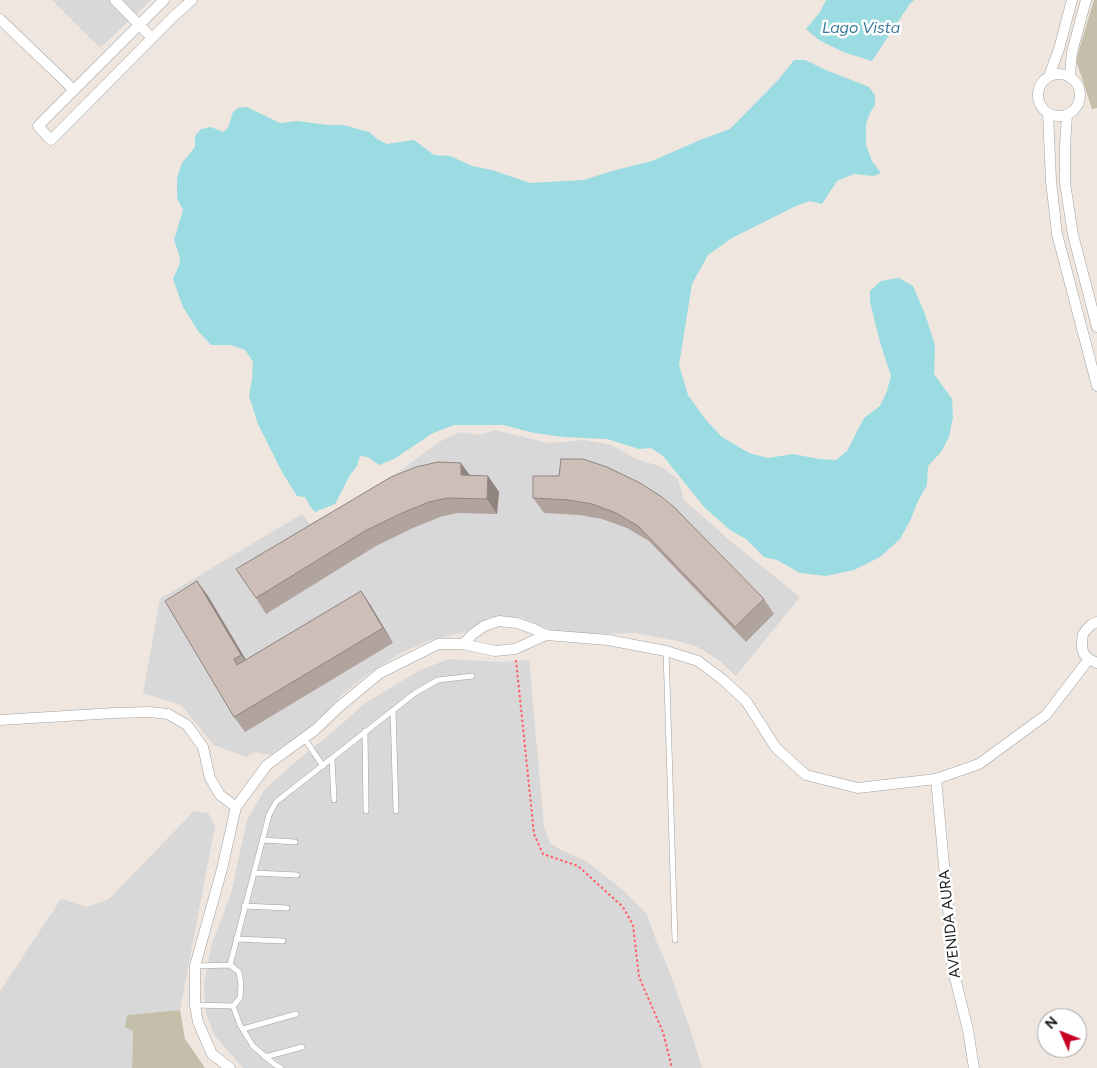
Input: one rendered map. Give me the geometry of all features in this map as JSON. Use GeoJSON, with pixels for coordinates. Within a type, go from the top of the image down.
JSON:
{"type":"FeatureCollection","features":[{"type":"Feature","properties":{"kind":"street"},"geometry":{"type":"LineString","coordinates":[[115,0],[152,38]]}},
{"type":"Feature","properties":{"kind":"street"},"geometry":{"type":"LineString","coordinates":[[164,0],[38,126],[51,140],[173,16],[192,0]]}},
{"type":"Feature","properties":{"kind":"street"},"geometry":{"type":"LineString","coordinates":[[1049,76],[1059,49],[1072,0]]}},
{"type":"Feature","properties":{"kind":"street"},"geometry":{"type":"LineString","coordinates":[[1070,76],[1072,52],[1086,0]]}},
{"type":"Feature","properties":{"kind":"street"},"geometry":{"type":"LineString","coordinates":[[0,19],[74,90]]}},
{"type":"Feature","properties":{"kind":"street"},"geometry":{"type":"LineString","coordinates":[[1056,73],[1070,76],[1075,80],[1081,92],[1078,106],[1067,115],[1061,116],[1048,113],[1040,104],[1038,98],[1040,85],[1049,76],[1056,73]]}},
{"type":"Feature","properties":{"kind":"street"},"geometry":{"type":"LineString","coordinates":[[1048,113],[1050,181],[1057,234],[1097,386]]}},
{"type":"Feature","properties":{"kind":"street"},"geometry":{"type":"LineString","coordinates":[[1067,115],[1065,183],[1073,235],[1097,327]]}},
{"type":"Feature","properties":{"kind":"street"},"geometry":{"type":"LineString","coordinates":[[464,644],[484,626],[500,621],[517,623],[546,635],[608,640],[666,650],[698,661],[722,679],[746,701],[776,748],[806,775],[858,788],[936,779],[979,764],[1046,714],[1093,661],[1084,654],[1082,641],[1083,634],[1092,624],[1097,622]]}},
{"type":"Feature","properties":{"kind":"street"},"geometry":{"type":"LineString","coordinates":[[230,1068],[212,1054],[198,1022],[195,1005],[195,966],[222,869],[236,808],[267,765],[315,730],[339,706],[380,673],[438,644],[464,644],[495,651],[515,649],[546,635]]}},
{"type":"Feature","properties":{"kind":"street"},"geometry":{"type":"LineString","coordinates":[[0,720],[115,713],[149,712],[168,714],[187,724],[203,747],[210,778],[220,795],[236,808]]}},
{"type":"Feature","properties":{"kind":"street","name":"AVENIDA AURA"},"geometry":{"type":"LineString","coordinates":[[936,779],[952,966],[968,1030],[974,1068]]}},
{"type":"Feature","properties":{"kind":"lane"},"geometry":{"type":"LineString","coordinates":[[666,650],[675,940]]}},
{"type":"Feature","properties":{"kind":"lane"},"geometry":{"type":"LineString","coordinates":[[230,965],[269,815],[276,802],[415,693],[438,680],[472,676]]}},
{"type":"Feature","properties":{"kind":"lane"},"geometry":{"type":"LineString","coordinates":[[393,710],[396,811]]}},
{"type":"Feature","properties":{"kind":"lane"},"geometry":{"type":"LineString","coordinates":[[365,731],[366,812]]}},
{"type":"Feature","properties":{"kind":"lane"},"geometry":{"type":"LineString","coordinates":[[304,738],[323,766]]}},
{"type":"Feature","properties":{"kind":"lane"},"geometry":{"type":"LineString","coordinates":[[332,759],[334,800]]}},
{"type":"Feature","properties":{"kind":"lane"},"geometry":{"type":"LineString","coordinates":[[262,840],[295,842]]}},
{"type":"Feature","properties":{"kind":"lane"},"geometry":{"type":"LineString","coordinates":[[254,873],[297,875]]}},
{"type":"Feature","properties":{"kind":"lane"},"geometry":{"type":"LineString","coordinates":[[244,906],[287,908]]}},
{"type":"Feature","properties":{"kind":"lane"},"geometry":{"type":"LineString","coordinates":[[236,939],[283,941]]}},
{"type":"Feature","properties":{"kind":"lane"},"geometry":{"type":"LineString","coordinates":[[195,966],[230,965],[239,972],[241,984],[240,998],[232,1006],[195,1005]]}},
{"type":"Feature","properties":{"kind":"lane"},"geometry":{"type":"LineString","coordinates":[[232,1006],[242,1029],[253,1046],[281,1068]]}},
{"type":"Feature","properties":{"kind":"lane"},"geometry":{"type":"LineString","coordinates":[[242,1029],[296,1014]]}},
{"type":"Feature","properties":{"kind":"lane"},"geometry":{"type":"LineString","coordinates":[[265,1057],[302,1047]]}},
{"type":"Feature","properties":{"kind":"path"},"geometry":{"type":"LineString","coordinates":[[515,649],[534,834],[543,854],[578,866],[623,907],[633,924],[639,977],[663,1032],[672,1068]]}},
{"type":"Feature","properties":{"kind":"shaded area"},"geometry":{"type":"Polygon","coordinates":[[[52,0],[151,0],[100,48],[52,0]]]}},
{"type":"Feature","properties":{"kind":"shaded area"},"geometry":{"type":"Polygon","coordinates":[[[1094,0],[1097,0],[1097,108],[1092,109],[1076,60],[1094,0]]]}},
{"type":"Feature","properties":{"kind":"shaded area"},"geometry":{"type":"Polygon","coordinates":[[[495,430],[548,443],[585,440],[612,445],[638,460],[660,466],[678,479],[684,500],[728,539],[800,597],[736,676],[720,661],[698,647],[678,641],[635,633],[556,632],[521,617],[490,617],[466,632],[430,640],[401,653],[366,675],[300,735],[270,755],[255,752],[246,757],[214,745],[181,705],[143,693],[160,599],[302,514],[310,524],[389,479],[439,442],[459,432],[480,435],[495,430]]]}},
{"type":"Feature","properties":{"kind":"shaded area"},"geometry":{"type":"Polygon","coordinates":[[[449,659],[499,662],[529,660],[544,827],[550,843],[586,861],[623,890],[647,914],[690,1029],[702,1068],[243,1068],[214,1035],[206,1013],[204,984],[212,943],[231,894],[247,820],[265,789],[364,704],[420,670],[449,659]]]}},
{"type":"Feature","properties":{"kind":"shaded area"},"geometry":{"type":"Polygon","coordinates":[[[194,811],[208,813],[215,826],[180,1010],[127,1015],[133,1031],[132,1068],[0,1068],[0,991],[61,899],[87,907],[109,899],[194,811]]]}},
{"type":"Feature","properties":{"kind":"shaded area"},"geometry":{"type":"Polygon","coordinates":[[[180,1010],[185,1039],[205,1068],[132,1068],[133,1031],[125,1027],[127,1015],[180,1010]]]}},
{"type":"Feature","properties":{"kind":"water","name":"Lago Vista"},"geometry":{"type":"Polygon","coordinates":[[[826,0],[914,0],[872,61],[843,52],[819,40],[806,29],[820,12],[826,0]]]}},
{"type":"Feature","properties":{"kind":"water"},"geometry":{"type":"Polygon","coordinates":[[[794,60],[805,60],[869,87],[875,95],[875,105],[866,124],[866,145],[872,161],[881,173],[874,176],[854,174],[837,181],[822,204],[810,201],[796,206],[732,238],[708,255],[692,284],[679,365],[688,395],[706,420],[722,437],[749,453],[768,458],[793,454],[836,460],[847,451],[864,418],[880,406],[891,376],[870,302],[870,291],[881,281],[899,278],[913,286],[935,345],[934,374],[952,399],[953,417],[949,437],[941,452],[928,466],[927,485],[911,519],[900,539],[880,557],[854,570],[826,576],[800,573],[777,560],[764,557],[746,539],[730,530],[705,508],[663,456],[651,448],[639,449],[607,439],[564,437],[534,433],[503,425],[454,425],[433,433],[394,459],[379,465],[368,457],[360,456],[357,466],[350,475],[335,504],[315,512],[305,497],[297,496],[282,472],[258,424],[249,396],[253,362],[245,350],[231,345],[211,345],[198,331],[183,307],[173,279],[180,263],[174,240],[183,210],[177,198],[177,178],[182,163],[195,147],[195,136],[201,129],[211,127],[223,132],[228,128],[233,112],[238,108],[247,107],[280,123],[298,121],[343,125],[369,132],[387,144],[414,140],[434,155],[450,156],[472,166],[492,170],[530,183],[584,180],[652,161],[730,129],[779,79],[794,60]]]}},
{"type":"Feature","properties":{"kind":"building"},"geometry":{"type":"Polygon","coordinates":[[[561,459],[583,459],[607,467],[640,483],[662,497],[764,599],[735,627],[638,526],[616,513],[592,504],[568,500],[533,498],[533,476],[559,476],[561,459]]]}},
{"type":"Feature","properties":{"kind":"building"},"geometry":{"type":"Polygon","coordinates":[[[438,462],[461,463],[461,475],[488,476],[487,499],[447,498],[429,502],[402,513],[365,531],[256,598],[236,569],[391,477],[416,467],[438,462]]]}},
{"type":"Feature","properties":{"kind":"building"},"geometry":{"type":"Polygon","coordinates":[[[197,581],[241,655],[234,659],[237,665],[361,591],[383,628],[234,717],[165,601],[197,581]]]}}]}
